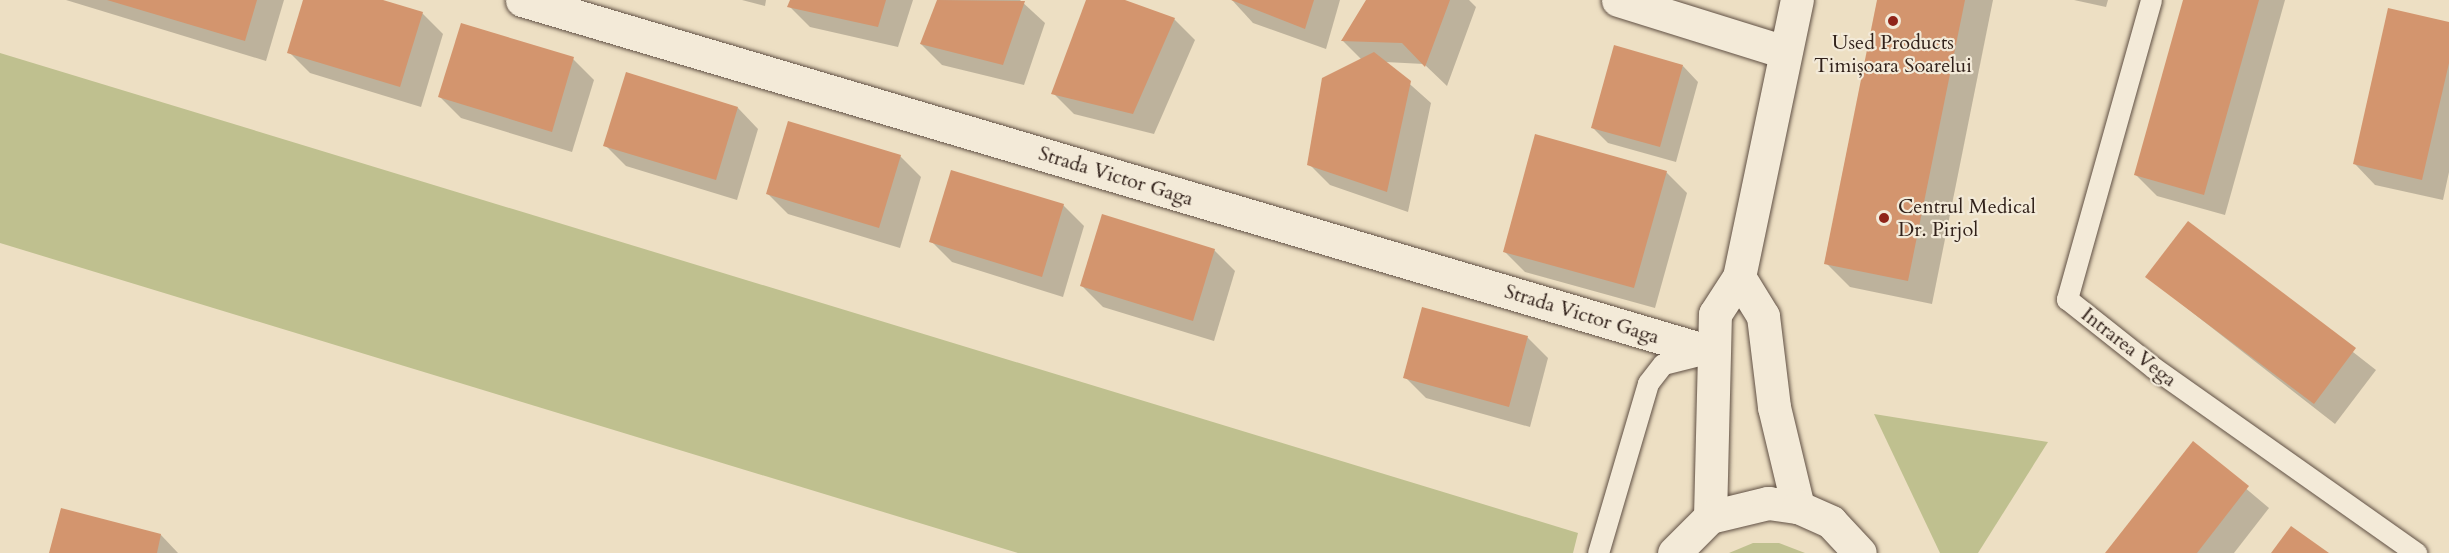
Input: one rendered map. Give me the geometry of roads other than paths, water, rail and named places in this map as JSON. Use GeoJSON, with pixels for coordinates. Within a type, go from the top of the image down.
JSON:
{"type":"FeatureCollection","features":[{"type":"Feature","properties":{"kind":"street","name":"Strada Victor Gaga"},"geometry":{"type":"LineString","coordinates":[[522,0],[1710,352]]}},
{"type":"Feature","properties":{"kind":"street"},"geometry":{"type":"LineString","coordinates":[[1618,0],[1785,52]]}},
{"type":"Feature","properties":{"kind":"street"},"geometry":{"type":"LineString","coordinates":[[1710,518],[1710,352],[1715,314],[1739,277],[1797,0]]}},
{"type":"Feature","properties":{"kind":"street"},"geometry":{"type":"LineString","coordinates":[[1739,277],[1763,316],[1774,407],[1798,507]]}},
{"type":"Feature","properties":{"kind":"street"},"geometry":{"type":"LineString","coordinates":[[1674,553],[1710,518],[1748,505],[1798,507],[1831,522],[1860,553]]}},
{"type":"Feature","properties":{"kind":"lane","name":"Intrarea Vega"},"geometry":{"type":"LineString","coordinates":[[2151,0],[2067,299],[2154,368],[2416,553]]}},
{"type":"Feature","properties":{"kind":"lane"},"geometry":{"type":"LineString","coordinates":[[1598,553],[1648,383],[1663,364],[1710,352]]}},
{"type":"Feature","properties":{"kind":"place","name":"Used Products Timișoara Soarelui"},"geometry":{"type":"Point","coordinates":[1893,21]}},
{"type":"Feature","properties":{"kind":"place","name":"Centrul Medical Dr. Pirjol"},"geometry":{"type":"Point","coordinates":[1884,218]}}]}
